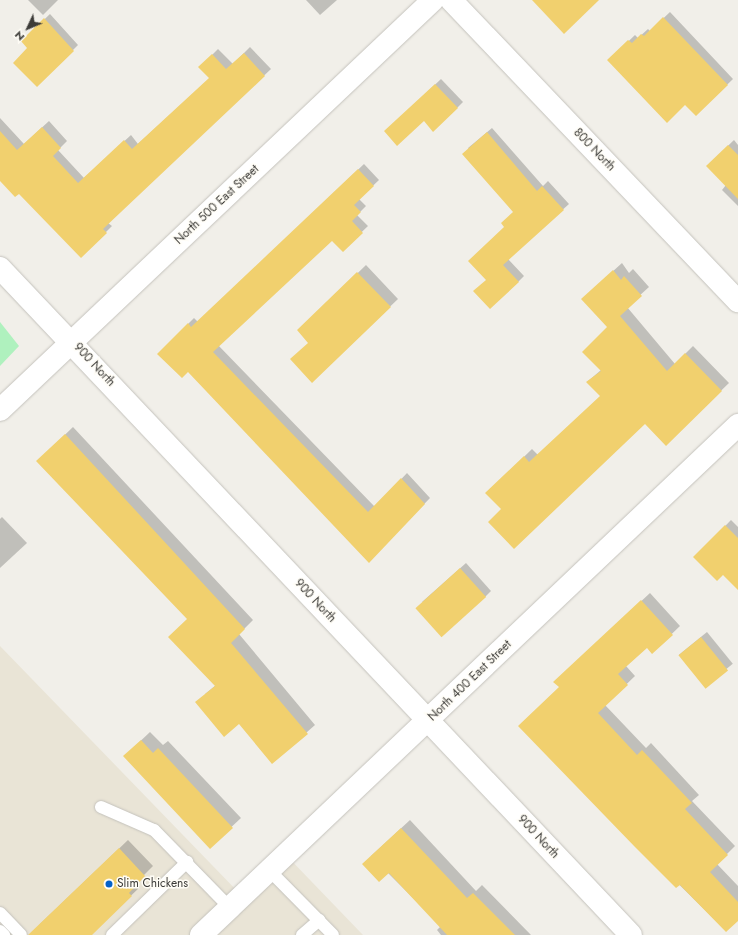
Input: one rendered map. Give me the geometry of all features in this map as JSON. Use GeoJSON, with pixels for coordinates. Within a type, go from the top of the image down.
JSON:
{"type":"FeatureCollection","features":[{"type":"Feature","properties":{"kind":"street","name":"North 500 East Street"},"geometry":{"type":"LineString","coordinates":[[0,410],[433,0]]}},
{"type":"Feature","properties":{"kind":"street","name":"800 North"},"geometry":{"type":"LineString","coordinates":[[451,0],[738,301]]}},
{"type":"Feature","properties":{"kind":"street","name":"900 North"},"geometry":{"type":"LineString","coordinates":[[0,268],[72,341],[630,935]]}},
{"type":"Feature","properties":{"kind":"street","name":"North 400 East Street"},"geometry":{"type":"LineString","coordinates":[[201,935],[738,425]]}},
{"type":"Feature","properties":{"kind":"lane"},"geometry":{"type":"LineString","coordinates":[[101,807],[154,830],[187,862],[230,908]]}},
{"type":"Feature","properties":{"kind":"lane"},"geometry":{"type":"LineString","coordinates":[[112,935],[187,862]]}},
{"type":"Feature","properties":{"kind":"lane"},"geometry":{"type":"LineString","coordinates":[[269,870],[333,935]]}},
{"type":"Feature","properties":{"kind":"lane"},"geometry":{"type":"LineString","coordinates":[[0,913],[21,935]]}},
{"type":"Feature","properties":{"kind":"lane"},"geometry":{"type":"LineString","coordinates":[[302,935],[319,920]]}},
{"type":"Feature","properties":{"kind":"lane"},"geometry":{"type":"LineString","coordinates":[[0,930],[4,935]]}},
{"type":"Feature","properties":{"kind":"shaded area"},"geometry":{"type":"Polygon","coordinates":[[[0,646],[242,896],[285,854],[363,935],[0,935],[0,646]]]}},
{"type":"Feature","properties":{"kind":"green space"},"geometry":{"type":"Polygon","coordinates":[[[0,322],[19,346],[0,366],[0,322]]]}},
{"type":"Feature","properties":{"kind":"building"},"geometry":{"type":"Polygon","coordinates":[[[532,0],[599,0],[564,34],[532,0]]]}},
{"type":"Feature","properties":{"kind":"building"},"geometry":{"type":"Polygon","coordinates":[[[663,17],[728,85],[696,116],[685,105],[667,123],[607,60],[628,40],[632,43],[641,34],[644,36],[663,17]]]}},
{"type":"Feature","properties":{"kind":"building"},"geometry":{"type":"Polygon","coordinates":[[[44,18],[74,51],[37,87],[13,63],[27,48],[21,41],[44,18]]]}},
{"type":"Feature","properties":{"kind":"building"},"geometry":{"type":"Polygon","coordinates":[[[244,53],[265,76],[103,229],[107,233],[81,258],[19,194],[15,197],[0,181],[0,131],[17,150],[42,127],[61,148],[53,156],[78,183],[124,140],[132,149],[209,78],[198,67],[212,54],[226,69],[244,53]]]}},
{"type":"Feature","properties":{"kind":"building"},"geometry":{"type":"Polygon","coordinates":[[[435,84],[458,108],[433,132],[424,121],[397,146],[384,131],[435,84]]]}},
{"type":"Feature","properties":{"kind":"building"},"geometry":{"type":"Polygon","coordinates":[[[487,132],[537,191],[542,186],[564,210],[503,265],[519,282],[490,309],[473,291],[486,280],[468,261],[504,227],[501,223],[513,212],[462,154],[487,132]]]}},
{"type":"Feature","properties":{"kind":"building"},"geometry":{"type":"Polygon","coordinates":[[[728,145],[738,155],[738,199],[706,166],[728,145]]]}},
{"type":"Feature","properties":{"kind":"building"},"geometry":{"type":"Polygon","coordinates":[[[358,169],[374,186],[354,205],[361,212],[352,221],[363,233],[343,252],[332,241],[213,352],[368,512],[401,478],[425,504],[369,563],[188,372],[182,378],[157,354],[188,323],[191,327],[358,169]]]}},
{"type":"Feature","properties":{"kind":"building"},"geometry":{"type":"Polygon","coordinates":[[[613,270],[621,280],[624,276],[642,296],[620,316],[667,371],[685,353],[722,391],[666,446],[645,424],[514,549],[488,522],[501,509],[485,493],[524,456],[529,462],[600,396],[586,382],[601,371],[582,352],[607,327],[581,299],[613,270]]]}},
{"type":"Feature","properties":{"kind":"building"},"geometry":{"type":"Polygon","coordinates":[[[357,272],[391,307],[312,383],[290,359],[308,343],[297,330],[357,272]]]}},
{"type":"Feature","properties":{"kind":"building"},"geometry":{"type":"Polygon","coordinates":[[[65,434],[245,629],[231,643],[308,734],[272,764],[239,724],[224,737],[195,702],[215,686],[168,637],[187,619],[36,461],[65,434]]]}},
{"type":"Feature","properties":{"kind":"building"},"geometry":{"type":"Polygon","coordinates":[[[725,525],[738,538],[738,590],[723,575],[717,581],[693,557],[725,525]]]}},
{"type":"Feature","properties":{"kind":"building"},"geometry":{"type":"Polygon","coordinates":[[[460,568],[486,597],[442,637],[415,608],[460,568]]]}},
{"type":"Feature","properties":{"kind":"building"},"geometry":{"type":"Polygon","coordinates":[[[641,600],[673,635],[652,654],[647,648],[618,674],[628,685],[598,713],[637,755],[642,750],[692,803],[685,809],[728,855],[710,872],[738,902],[738,921],[726,932],[680,885],[676,888],[518,726],[559,687],[553,682],[641,600]]]}},
{"type":"Feature","properties":{"kind":"building"},"geometry":{"type":"Polygon","coordinates":[[[701,637],[728,670],[706,689],[678,655],[701,637]]]}},
{"type":"Feature","properties":{"kind":"building"},"geometry":{"type":"Polygon","coordinates":[[[141,740],[153,753],[158,748],[233,828],[210,849],[123,756],[141,740]]]}},
{"type":"Feature","properties":{"kind":"building"},"geometry":{"type":"Polygon","coordinates":[[[401,828],[467,898],[473,893],[515,935],[447,935],[389,873],[379,882],[362,864],[401,828]]]}},
{"type":"Feature","properties":{"kind":"building","name":"Slim Chickens"},"geometry":{"type":"Polygon","coordinates":[[[119,848],[145,876],[129,893],[132,896],[92,935],[28,935],[119,848]]]}},
{"type":"Feature","properties":{"kind":"place","name":"Slim Chickens"},"geometry":{"type":"Point","coordinates":[109,884]}}]}
